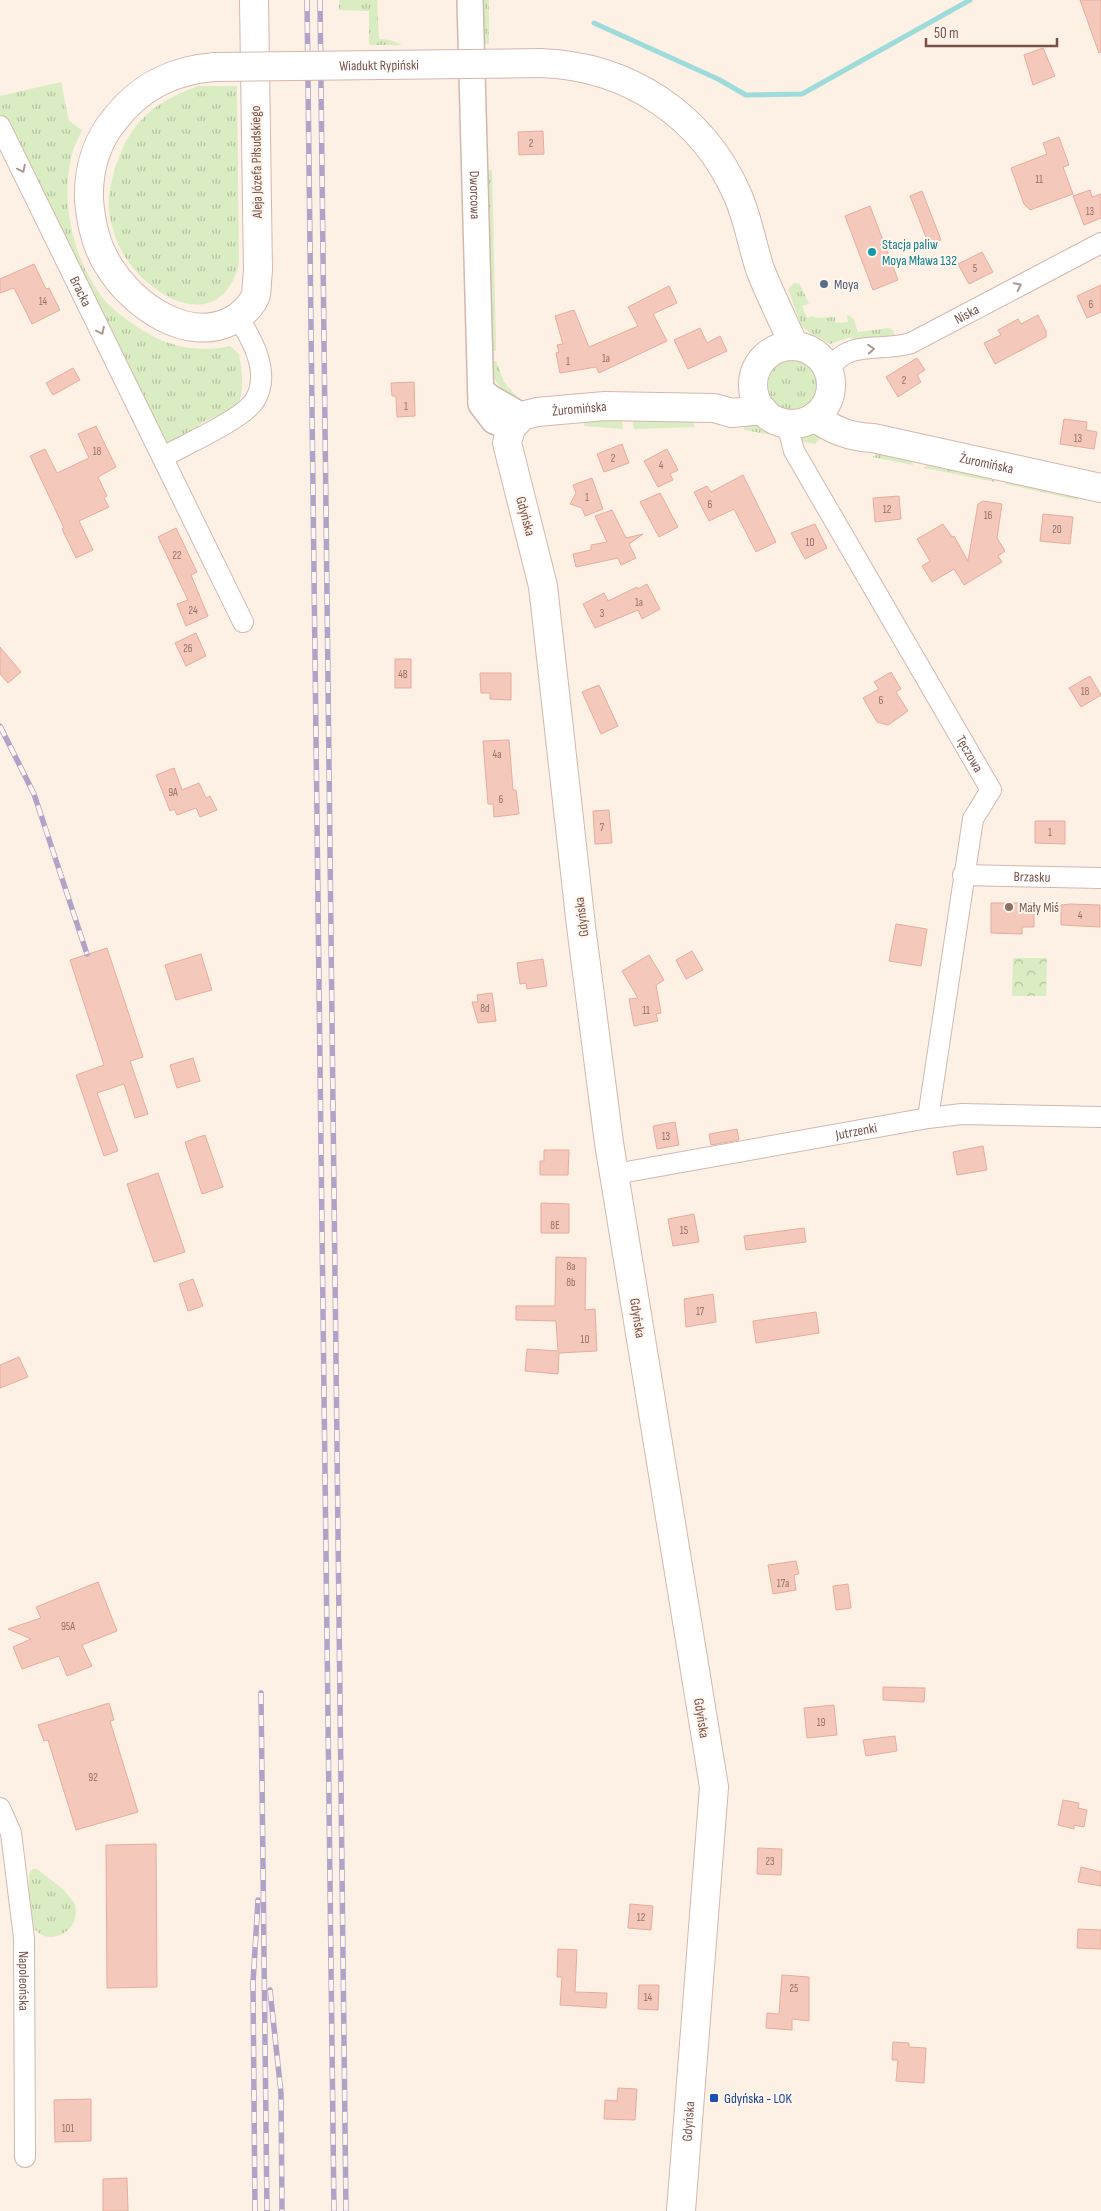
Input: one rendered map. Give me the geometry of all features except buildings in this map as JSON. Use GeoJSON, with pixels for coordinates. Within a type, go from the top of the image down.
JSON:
{"type":"FeatureCollection","features":[{"type":"Feature","properties":{"kind":"main road","name":"Aleja Józefa Piłsudskiego"},"geometry":{"type":"LineString","coordinates":[[238,318],[255,295],[258,271],[254,0]]}},
{"type":"Feature","properties":{"kind":"main road","name":"Wiadukt Rypiński"},"geometry":{"type":"LineString","coordinates":[[238,318],[220,327],[200,329],[177,323],[149,308],[132,294],[110,269],[98,245],[90,219],[89,188],[92,163],[105,131],[126,105],[146,88],[172,75],[215,67],[541,63],[581,67],[624,80],[664,102],[698,133],[721,164],[739,196],[783,348]]}},
{"type":"Feature","properties":{"kind":"main road"},"geometry":{"type":"LineString","coordinates":[[783,348],[807,349],[819,356],[828,368],[831,385],[821,410],[801,423],[787,424],[774,419],[758,399],[758,367],[783,348]]}},
{"type":"Feature","properties":{"kind":"main road","name":"Żuromińska"},"geometry":{"type":"LineString","coordinates":[[517,422],[605,406],[714,408],[732,413],[758,399]]}},
{"type":"Feature","properties":{"kind":"main road","name":"Żuromińska"},"geometry":{"type":"LineString","coordinates":[[821,410],[833,430],[856,437],[873,438],[1101,488]]}},
{"type":"Feature","properties":{"kind":"main road","name":"Gdyńska"},"geometry":{"type":"LineString","coordinates":[[517,422],[507,443],[543,586],[581,926],[614,1174],[714,1787],[680,2211]]}},
{"type":"Feature","properties":{"kind":"street","name":"Dworcowa"},"geometry":{"type":"LineString","coordinates":[[470,0],[481,404],[494,421],[517,422]]}},
{"type":"Feature","properties":{"kind":"street","name":"Bracka"},"geometry":{"type":"LineString","coordinates":[[0,126],[164,457],[243,622]]}},
{"type":"Feature","properties":{"kind":"street","name":"Niska"},"geometry":{"type":"LineString","coordinates":[[828,368],[846,353],[900,347],[911,343],[1101,243]]}},
{"type":"Feature","properties":{"kind":"street"},"geometry":{"type":"LineString","coordinates":[[164,457],[243,413],[255,401],[260,387],[258,354],[253,340],[238,318]]}},
{"type":"Feature","properties":{"kind":"street","name":"Tęczowa"},"geometry":{"type":"LineString","coordinates":[[787,424],[794,451],[991,790],[973,819],[963,875],[928,1118]]}},
{"type":"Feature","properties":{"kind":"street","name":"Brzasku"},"geometry":{"type":"LineString","coordinates":[[963,875],[1101,878]]}},
{"type":"Feature","properties":{"kind":"street","name":"Jutrzenki"},"geometry":{"type":"LineString","coordinates":[[614,1174],[928,1118],[962,1114],[1101,1117]]}},
{"type":"Feature","properties":{"kind":"street","name":"Napoleońska"},"geometry":{"type":"LineString","coordinates":[[0,1808],[11,1834],[24,1938],[25,2158]]}},
{"type":"Feature","properties":{"kind":"green space"},"geometry":{"type":"Polygon","coordinates":[[[339,0],[377,0],[379,39],[390,40],[402,45],[369,45],[369,11],[339,10],[339,0]]]}},
{"type":"Feature","properties":{"kind":"green space"},"geometry":{"type":"Polygon","coordinates":[[[483,0],[489,0],[489,44],[484,44],[483,0]]]}},
{"type":"Feature","properties":{"kind":"green space"},"geometry":{"type":"Polygon","coordinates":[[[61,82],[69,121],[82,130],[72,154],[68,175],[67,193],[72,228],[82,262],[99,293],[113,309],[125,318],[163,341],[184,347],[207,349],[230,346],[239,354],[242,388],[237,408],[203,422],[179,441],[168,445],[158,435],[0,114],[0,96],[61,82]]]}},
{"type":"Feature","properties":{"kind":"green space"},"geometry":{"type":"Polygon","coordinates":[[[198,86],[237,86],[239,264],[230,286],[216,299],[200,304],[183,303],[165,295],[149,284],[134,269],[118,243],[109,212],[111,184],[117,163],[125,143],[133,131],[141,120],[160,104],[198,86]]]}},
{"type":"Feature","properties":{"kind":"green space"},"geometry":{"type":"Polygon","coordinates":[[[487,170],[492,170],[496,351],[491,351],[487,170]]]}},
{"type":"Feature","properties":{"kind":"green space"},"geometry":{"type":"Polygon","coordinates":[[[794,283],[800,284],[809,304],[802,306],[807,318],[813,316],[816,318],[835,317],[836,323],[848,322],[847,315],[854,320],[858,332],[889,328],[894,331],[894,335],[891,339],[854,343],[851,337],[830,344],[808,332],[801,325],[788,289],[794,283]]]}},
{"type":"Feature","properties":{"kind":"green space"},"geometry":{"type":"Polygon","coordinates":[[[798,360],[811,367],[817,375],[817,395],[811,403],[803,409],[788,410],[775,403],[769,395],[768,380],[775,367],[783,361],[798,360]]]}},
{"type":"Feature","properties":{"kind":"green space"},"geometry":{"type":"Polygon","coordinates":[[[491,361],[496,361],[504,382],[517,397],[506,392],[498,384],[491,367],[491,361]]]}},
{"type":"Feature","properties":{"kind":"green space"},"geometry":{"type":"Polygon","coordinates":[[[689,418],[695,427],[634,429],[632,420],[689,418]]]}},
{"type":"Feature","properties":{"kind":"green space"},"geometry":{"type":"Polygon","coordinates":[[[585,419],[622,419],[623,429],[584,426],[585,419]]]}},
{"type":"Feature","properties":{"kind":"green space"},"geometry":{"type":"Polygon","coordinates":[[[763,420],[782,430],[784,437],[744,430],[745,424],[763,420]]]}},
{"type":"Feature","properties":{"kind":"green space"},"geometry":{"type":"Polygon","coordinates":[[[808,429],[824,435],[815,444],[795,440],[800,431],[808,429]]]}},
{"type":"Feature","properties":{"kind":"green space"},"geometry":{"type":"Polygon","coordinates":[[[880,453],[912,461],[913,465],[872,457],[880,453]]]}},
{"type":"Feature","properties":{"kind":"green space"},"geometry":{"type":"Polygon","coordinates":[[[930,461],[995,479],[995,482],[924,468],[930,461]]]}},
{"type":"Feature","properties":{"kind":"green space"},"geometry":{"type":"Polygon","coordinates":[[[1007,479],[1078,495],[1078,500],[1005,484],[1007,479]]]}},
{"type":"Feature","properties":{"kind":"green space"},"geometry":{"type":"Polygon","coordinates":[[[1013,958],[1047,958],[1046,996],[1012,996],[1013,958]]]}},
{"type":"Feature","properties":{"kind":"green space"},"geometry":{"type":"Polygon","coordinates":[[[33,1869],[37,1869],[64,1890],[75,1904],[76,1914],[73,1923],[61,1935],[45,1936],[32,1925],[28,1900],[29,1874],[33,1869]]]}},
{"type":"Feature","properties":{"kind":"waterway"},"geometry":{"type":"LineString","coordinates":[[594,23],[718,79],[746,95],[802,94],[970,0]]}},
{"type":"Feature","properties":{"kind":"railway"},"geometry":{"type":"LineString","coordinates":[[307,0],[334,2211]]}},
{"type":"Feature","properties":{"kind":"railway"},"geometry":{"type":"LineString","coordinates":[[320,0],[346,2211]]}},
{"type":"Feature","properties":{"kind":"railway"},"geometry":{"type":"LineString","coordinates":[[0,726],[34,794],[87,954]]}},
{"type":"Feature","properties":{"kind":"railway"},"geometry":{"type":"LineString","coordinates":[[261,1693],[267,2211]]}},
{"type":"Feature","properties":{"kind":"railway"},"geometry":{"type":"LineString","coordinates":[[255,2211],[253,1983],[258,1900]]}},
{"type":"Feature","properties":{"kind":"railway"},"geometry":{"type":"LineString","coordinates":[[270,1990],[281,2093],[282,2211]]}},
{"type":"Feature","properties":{"kind":"place","name":"Stacja paliw Moya Mława 132"},"geometry":{"type":"Point","coordinates":[872,252]}},
{"type":"Feature","properties":{"kind":"place","name":"Moya"},"geometry":{"type":"Point","coordinates":[824,284]}},
{"type":"Feature","properties":{"kind":"place","name":"Mały Miś"},"geometry":{"type":"Point","coordinates":[1009,907]}},
{"type":"Feature","properties":{"kind":"place","name":"Gdyńska - LOK"},"geometry":{"type":"Point","coordinates":[714,2098]}}]}
